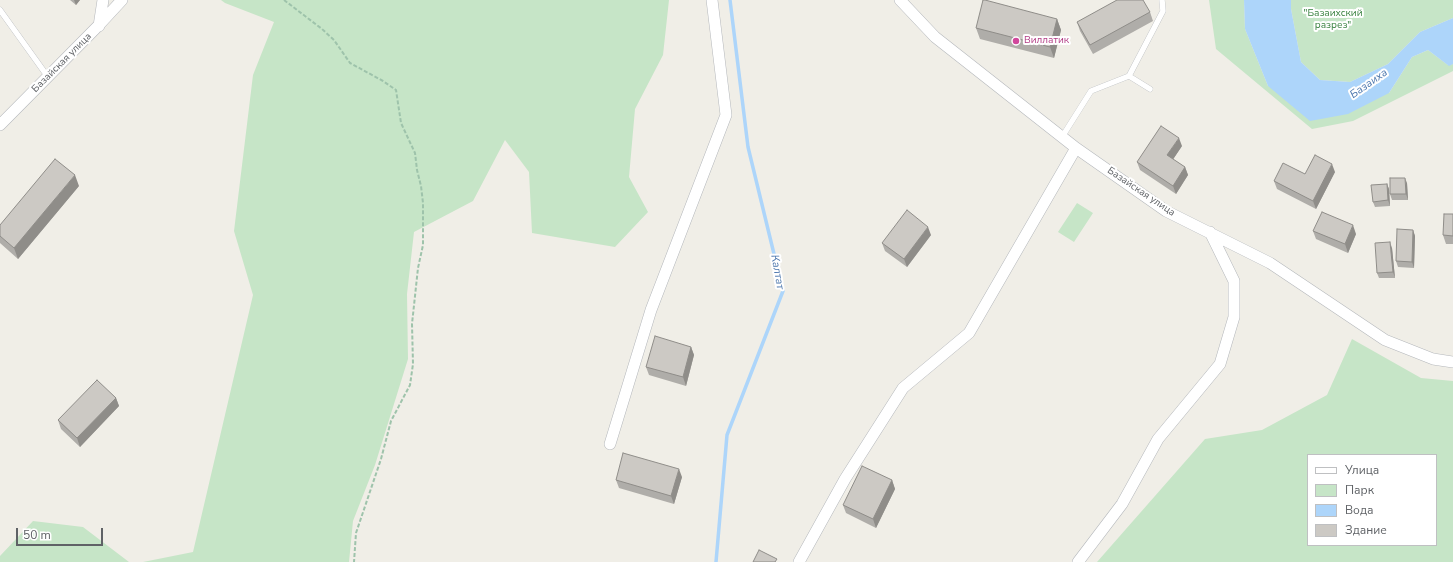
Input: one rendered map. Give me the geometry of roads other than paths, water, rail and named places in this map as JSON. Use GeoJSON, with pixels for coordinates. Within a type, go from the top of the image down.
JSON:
{"type":"FeatureCollection","features":[{"type":"Feature","properties":{"kind":"street"},"geometry":{"type":"LineString","coordinates":[[98,26],[103,0]]}},
{"type":"Feature","properties":{"kind":"street","name":"Базайская улица"},"geometry":{"type":"LineString","coordinates":[[0,125],[122,0]]}},
{"type":"Feature","properties":{"kind":"street"},"geometry":{"type":"LineString","coordinates":[[610,444],[651,310],[726,114],[712,0]]}},
{"type":"Feature","properties":{"kind":"street","name":"Базайская улица"},"geometry":{"type":"LineString","coordinates":[[900,0],[935,37],[1076,148],[1166,211],[1270,263],[1384,340],[1433,359],[1453,362]]}},
{"type":"Feature","properties":{"kind":"street"},"geometry":{"type":"LineString","coordinates":[[799,562],[845,479],[903,388],[969,333],[1076,148]]}},
{"type":"Feature","properties":{"kind":"street"},"geometry":{"type":"LineString","coordinates":[[1078,562],[1122,504],[1158,439],[1220,364],[1234,317],[1234,281],[1210,232]]}},
{"type":"Feature","properties":{"kind":"lane"},"geometry":{"type":"LineString","coordinates":[[1062,137],[1092,91],[1129,76],[1163,11],[1162,0]]}},
{"type":"Feature","properties":{"kind":"lane"},"geometry":{"type":"LineString","coordinates":[[0,10],[48,77]]}},
{"type":"Feature","properties":{"kind":"lane"},"geometry":{"type":"LineString","coordinates":[[1129,76],[1150,89]]}},
{"type":"Feature","properties":{"kind":"water","name":"Базаиха"},"geometry":{"type":"Polygon","coordinates":[[[1244,0],[1291,0],[1291,9],[1301,62],[1320,80],[1350,82],[1388,64],[1420,32],[1453,18],[1453,64],[1449,66],[1428,50],[1412,57],[1389,93],[1348,114],[1310,121],[1268,86],[1245,29],[1244,0]]]}},
{"type":"Feature","properties":{"kind":"waterway","name":"Калтат"},"geometry":{"type":"LineString","coordinates":[[716,562],[727,435],[783,291],[748,147],[730,0]]}},
{"type":"Feature","properties":{"kind":"place","name":"Виллатик"},"geometry":{"type":"Point","coordinates":[1016,41]}},
{"type":"Feature","properties":{"kind":"park label","name":"\"Базаихский разрез\""},"geometry":{"type":"Point","coordinates":[1333,20]}}]}
